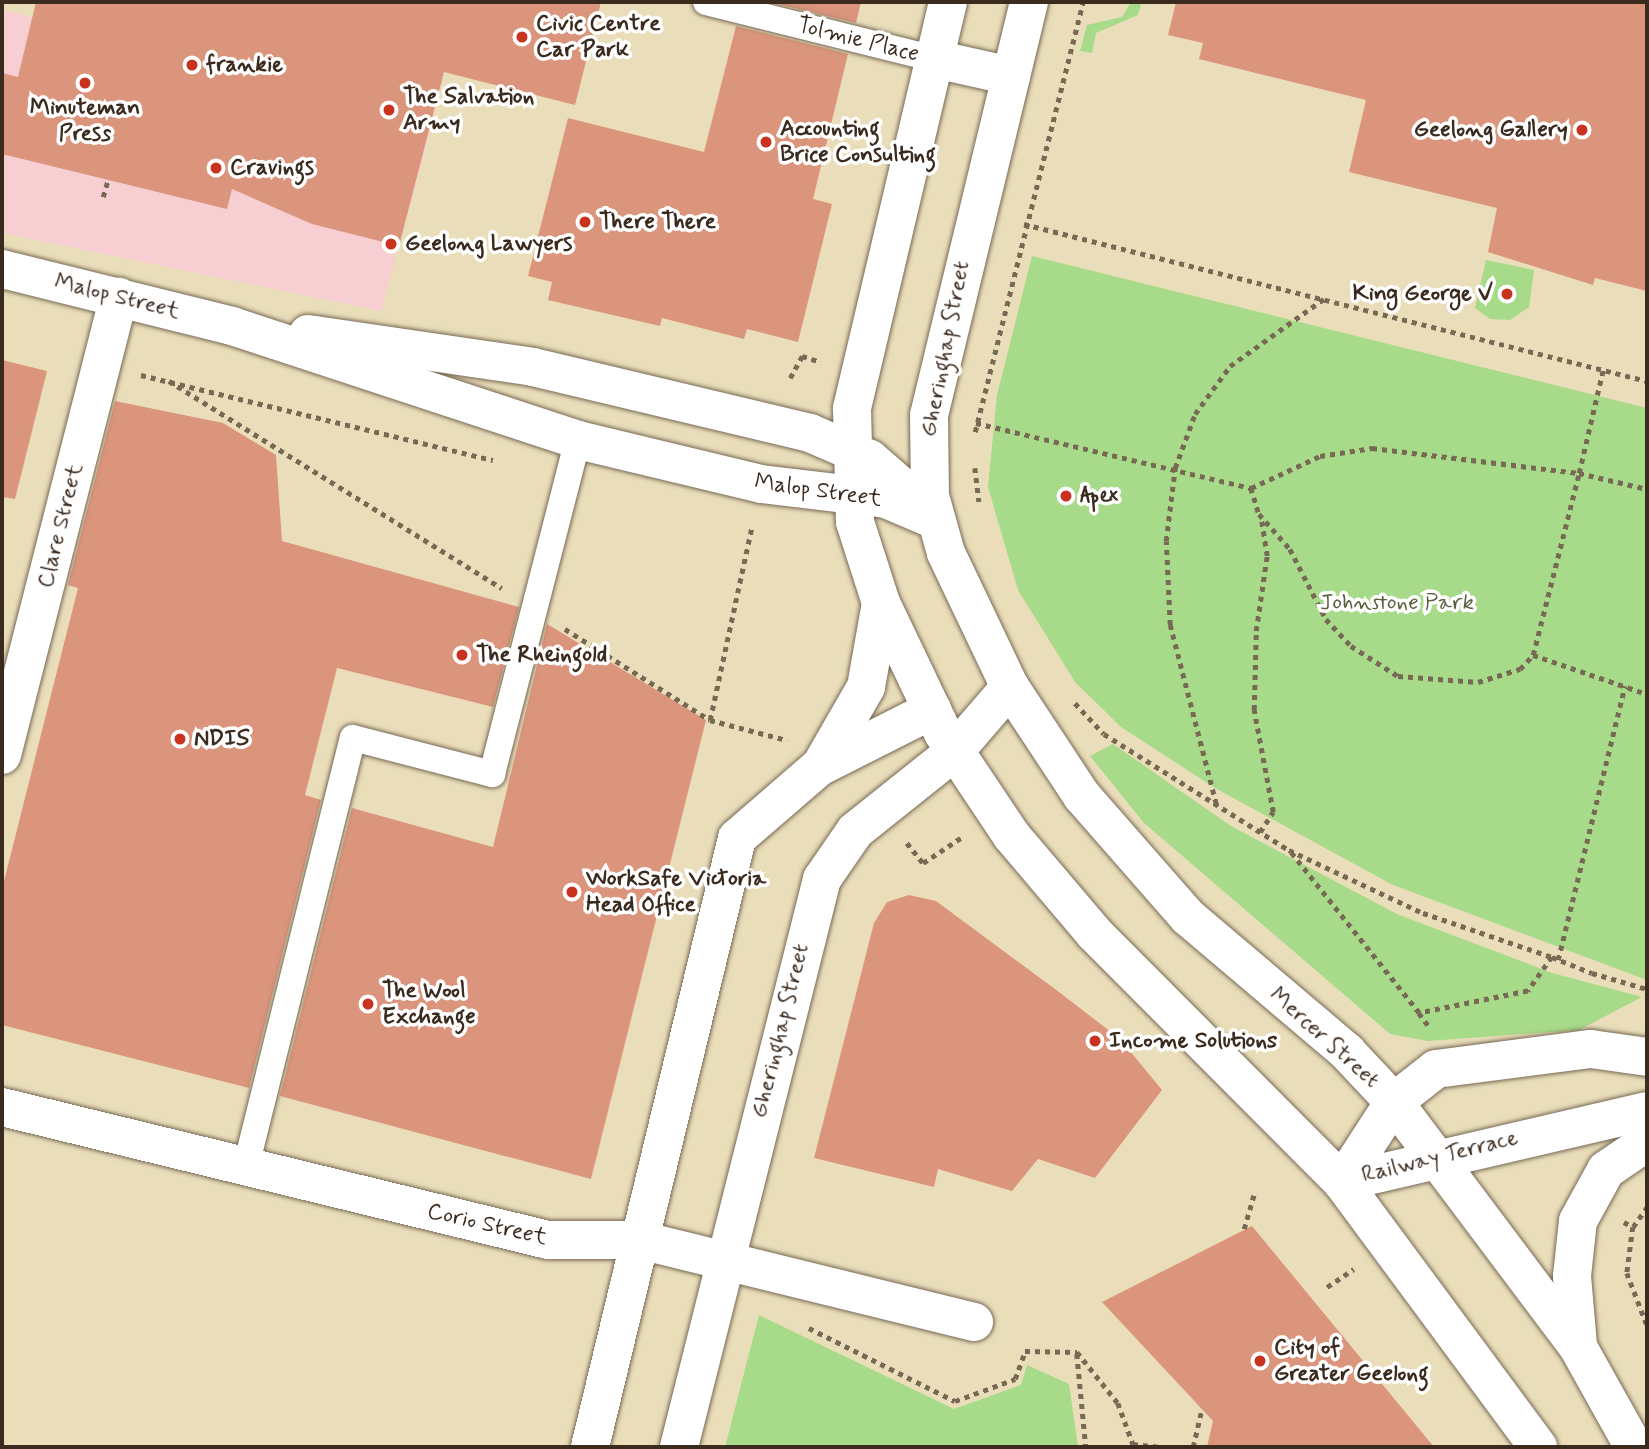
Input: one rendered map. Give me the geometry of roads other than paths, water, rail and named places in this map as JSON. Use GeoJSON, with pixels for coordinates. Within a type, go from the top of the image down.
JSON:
{"type":"FeatureCollection","features":[{"type":"Feature","properties":{"kind":"street"},"geometry":{"type":"LineString","coordinates":[[948,2],[858,372],[850,449],[852,492],[863,556],[881,603],[954,752],[995,815],[1094,933],[1342,1182],[1538,1447]]}},
{"type":"Feature","properties":{"kind":"street","name":"Gheringhap Street"},"geometry":{"type":"LineString","coordinates":[[679,1447],[822,879],[855,831],[954,752],[1010,687],[933,519],[926,446],[933,391],[1029,2]]}},
{"type":"Feature","properties":{"kind":"street","name":"Tolmie Place"},"geometry":{"type":"LineString","coordinates":[[935,59],[1011,76]]}},
{"type":"Feature","properties":{"kind":"street","name":"Malop Street"},"geometry":{"type":"LineString","coordinates":[[2,268],[232,326],[578,440],[761,484],[852,492],[933,519]]}},
{"type":"Feature","properties":{"kind":"street","name":"Clare Street"},"geometry":{"type":"LineString","coordinates":[[2,755],[119,297]]}},
{"type":"Feature","properties":{"kind":"street","name":"Malop Street"},"geometry":{"type":"LineString","coordinates":[[232,326],[533,368],[810,433],[850,449],[897,479],[933,519]]}},
{"type":"Feature","properties":{"kind":"street"},"geometry":{"type":"LineString","coordinates":[[819,767],[866,687],[881,603]]}},
{"type":"Feature","properties":{"kind":"street"},"geometry":{"type":"LineString","coordinates":[[590,1447],[731,850],[749,824],[819,767],[932,710],[1010,687]]}},
{"type":"Feature","properties":{"kind":"street","name":"Mercer Street"},"geometry":{"type":"LineString","coordinates":[[1010,687],[1082,796],[1164,893],[1347,1052],[1394,1102],[1439,1158],[1578,1347],[1634,1447]]}},
{"type":"Feature","properties":{"kind":"street","name":"Railway Terrace"},"geometry":{"type":"LineString","coordinates":[[1342,1182],[1394,1102],[1426,1074],[1457,1062],[1591,1049],[1647,1057]]}},
{"type":"Feature","properties":{"kind":"street","name":"Corio Street"},"geometry":{"type":"LineString","coordinates":[[2,1107],[548,1240],[640,1240],[974,1322]]}},
{"type":"Feature","properties":{"kind":"street","name":"Railway Terrace"},"geometry":{"type":"LineString","coordinates":[[1342,1182],[1647,1111]]}},
{"type":"Feature","properties":{"kind":"street"},"geometry":{"type":"LineString","coordinates":[[1578,1347],[1572,1276],[1578,1222],[1606,1170],[1647,1142]]}},
{"type":"Feature","properties":{"kind":"lane","name":"Tolmie Place"},"geometry":{"type":"LineString","coordinates":[[706,2],[935,59]]}},
{"type":"Feature","properties":{"kind":"lane"},"geometry":{"type":"LineString","coordinates":[[246,1166],[353,738],[492,774],[578,440]]}},
{"type":"Feature","properties":{"kind":"place","name":"Civic Centre Car Park"},"geometry":{"type":"Point","coordinates":[522,37]}},
{"type":"Feature","properties":{"kind":"place","name":"frankie"},"geometry":{"type":"Point","coordinates":[192,65]}},
{"type":"Feature","properties":{"kind":"place","name":"Minuteman Press"},"geometry":{"type":"Point","coordinates":[85,83]}},
{"type":"Feature","properties":{"kind":"place","name":"The Salvation Army"},"geometry":{"type":"Point","coordinates":[389,110]}},
{"type":"Feature","properties":{"kind":"place","name":"Geelong Gallery"},"geometry":{"type":"Point","coordinates":[1582,130]}},
{"type":"Feature","properties":{"kind":"place","name":"Accounting Brice Consulting"},"geometry":{"type":"Point","coordinates":[766,142]}},
{"type":"Feature","properties":{"kind":"place","name":"Cravings"},"geometry":{"type":"Point","coordinates":[216,168]}},
{"type":"Feature","properties":{"kind":"place","name":"There There"},"geometry":{"type":"Point","coordinates":[585,222]}},
{"type":"Feature","properties":{"kind":"place","name":"Geelong Lawyers"},"geometry":{"type":"Point","coordinates":[391,244]}},
{"type":"Feature","properties":{"kind":"place","name":"King George V"},"geometry":{"type":"Point","coordinates":[1507,294]}},
{"type":"Feature","properties":{"kind":"place","name":"Apex"},"geometry":{"type":"Point","coordinates":[1066,496]}},
{"type":"Feature","properties":{"kind":"place","name":"The Rheingold"},"geometry":{"type":"Point","coordinates":[462,655]}},
{"type":"Feature","properties":{"kind":"place","name":"NDIS"},"geometry":{"type":"Point","coordinates":[180,739]}},
{"type":"Feature","properties":{"kind":"place","name":"WorkSafe Victoria Head Office"},"geometry":{"type":"Point","coordinates":[572,892]}},
{"type":"Feature","properties":{"kind":"place","name":"The Wool Exchange"},"geometry":{"type":"Point","coordinates":[368,1004]}},
{"type":"Feature","properties":{"kind":"place","name":"Income Solutions"},"geometry":{"type":"Point","coordinates":[1095,1041]}},
{"type":"Feature","properties":{"kind":"place","name":"City of Greater Geelong"},"geometry":{"type":"Point","coordinates":[1260,1361]}},
{"type":"Feature","properties":{"kind":"park label","name":"Johnstone Park"},"geometry":{"type":"Point","coordinates":[1397,603]}}]}
